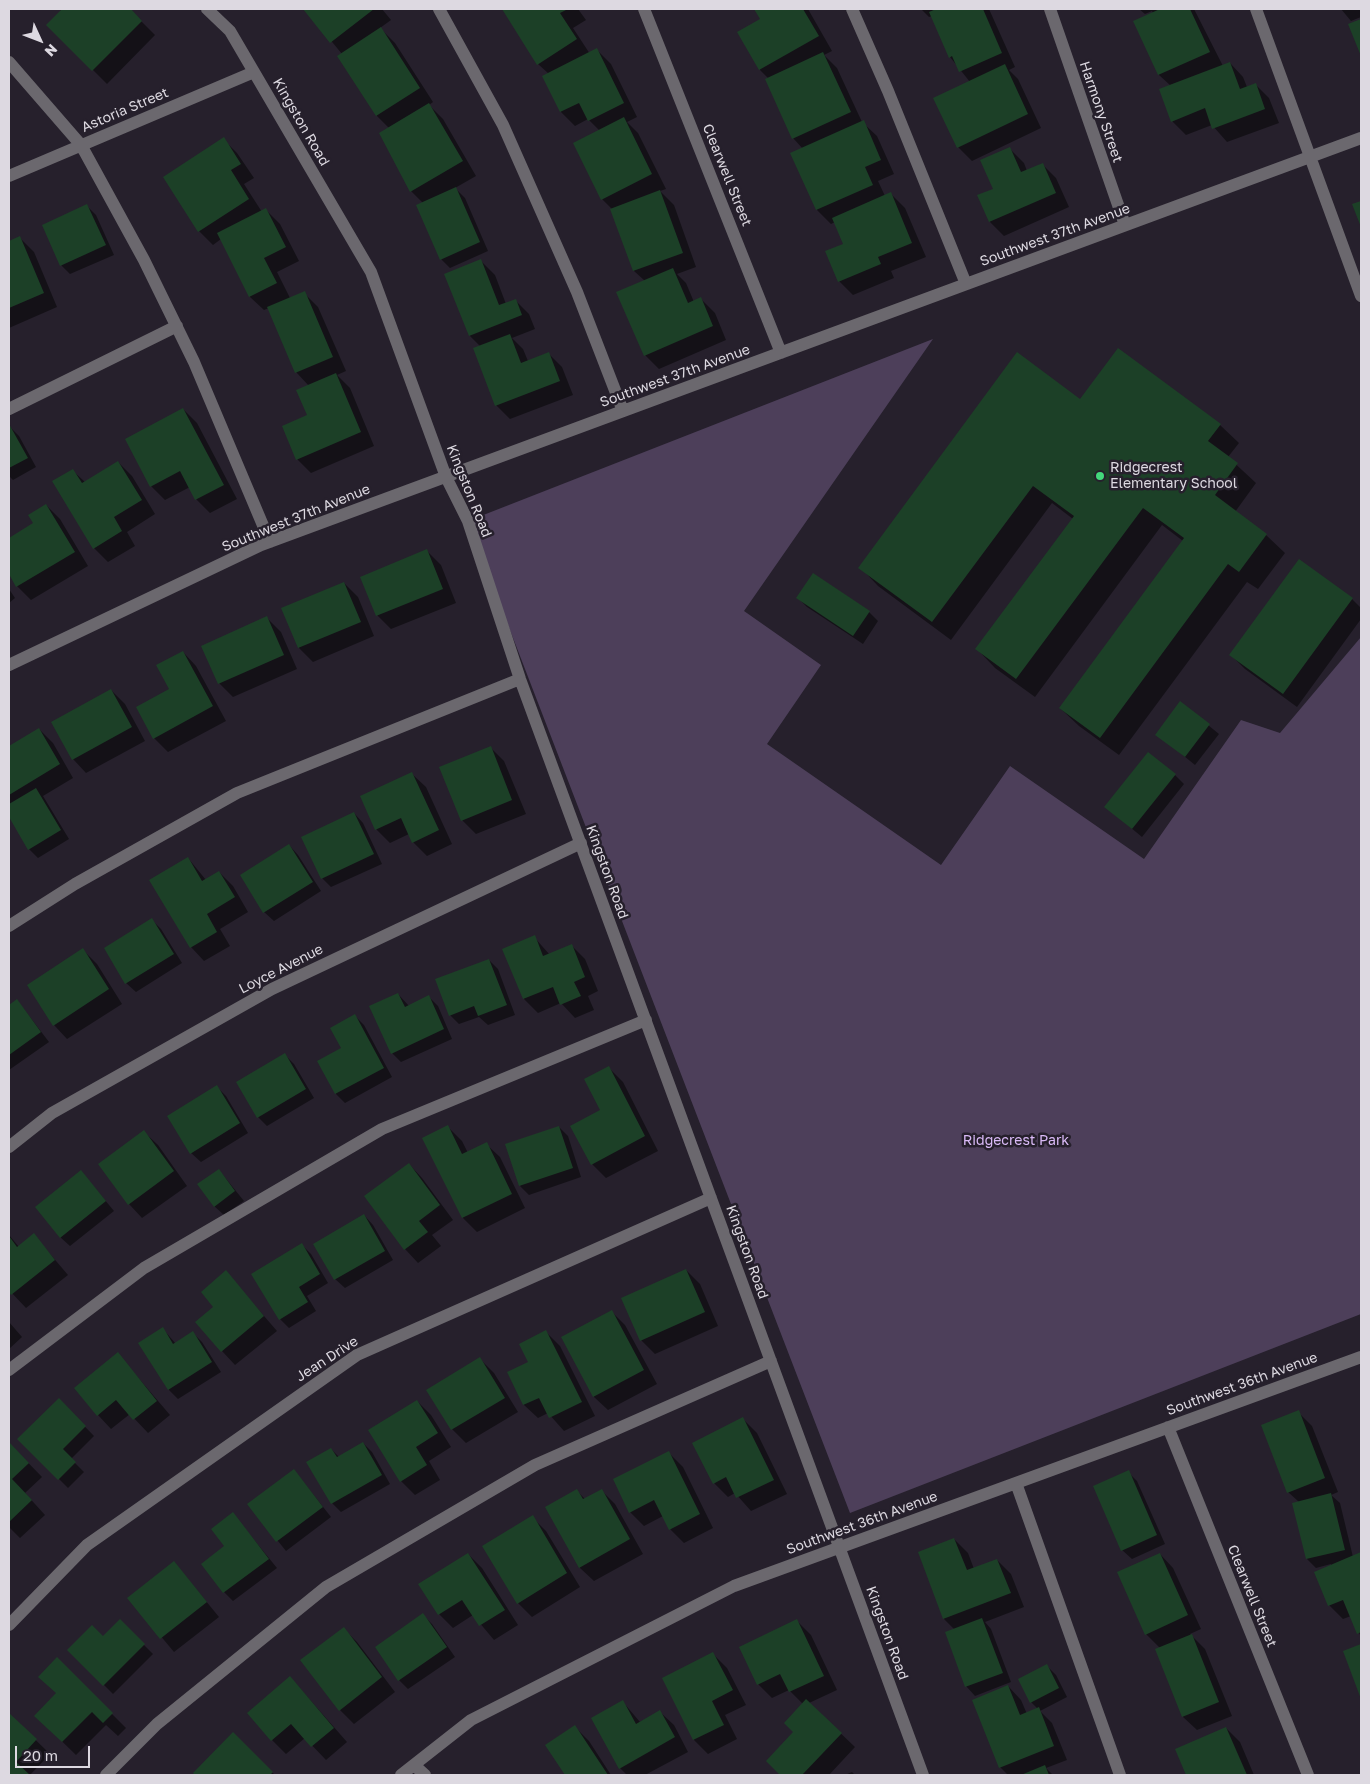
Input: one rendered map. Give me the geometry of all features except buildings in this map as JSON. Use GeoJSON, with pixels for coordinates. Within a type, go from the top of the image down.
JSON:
{"type":"FeatureCollection","features":[{"type":"Feature","properties":{"kind":"street","name":"Kingston Road"},"geometry":{"type":"LineString","coordinates":[[207,9],[230,31],[371,272],[446,477],[468,521],[520,679],[924,1775]]}},
{"type":"Feature","properties":{"kind":"street"},"geometry":{"type":"LineString","coordinates":[[439,9],[503,125],[577,292],[624,411]]}},
{"type":"Feature","properties":{"kind":"street","name":"Clearwell Street"},"geometry":{"type":"LineString","coordinates":[[644,9],[781,353]]}},
{"type":"Feature","properties":{"kind":"street"},"geometry":{"type":"LineString","coordinates":[[852,9],[888,91],[966,284]]}},
{"type":"Feature","properties":{"kind":"street","name":"Harmony Street"},"geometry":{"type":"LineString","coordinates":[[1050,9],[1125,226]]}},
{"type":"Feature","properties":{"kind":"street"},"geometry":{"type":"LineString","coordinates":[[1256,9],[1361,296]]}},
{"type":"Feature","properties":{"kind":"street"},"geometry":{"type":"LineString","coordinates":[[9,62],[81,145],[144,260],[176,326],[270,542]]}},
{"type":"Feature","properties":{"kind":"street","name":"Astoria Street"},"geometry":{"type":"LineString","coordinates":[[9,176],[254,72]]}},
{"type":"Feature","properties":{"kind":"street","name":"Southwest 37th Avenue"},"geometry":{"type":"LineString","coordinates":[[9,665],[270,542],[1361,138]]}},
{"type":"Feature","properties":{"kind":"street"},"geometry":{"type":"LineString","coordinates":[[9,409],[176,326]]}},
{"type":"Feature","properties":{"kind":"street"},"geometry":{"type":"LineString","coordinates":[[9,926],[75,884],[237,793],[520,679]]}},
{"type":"Feature","properties":{"kind":"street","name":"Loyce Avenue"},"geometry":{"type":"LineString","coordinates":[[9,1147],[52,1114],[272,989],[581,843]]}},
{"type":"Feature","properties":{"kind":"street"},"geometry":{"type":"LineString","coordinates":[[9,1370],[144,1268],[382,1129],[646,1020]]}},
{"type":"Feature","properties":{"kind":"street","name":"Jean Drive"},"geometry":{"type":"LineString","coordinates":[[9,1624],[87,1545],[357,1355],[711,1198]]}},
{"type":"Feature","properties":{"kind":"street","name":"Southwest 36th Avenue"},"geometry":{"type":"LineString","coordinates":[[401,1775],[471,1720],[734,1586],[1361,1357]]}},
{"type":"Feature","properties":{"kind":"street"},"geometry":{"type":"LineString","coordinates":[[106,1775],[157,1724],[326,1587],[535,1465],[771,1361]]}},
{"type":"Feature","properties":{"kind":"street","name":"Clearwell Street"},"geometry":{"type":"LineString","coordinates":[[1168,1428],[1308,1775]]}},
{"type":"Feature","properties":{"kind":"street"},"geometry":{"type":"LineString","coordinates":[[1016,1483],[1120,1775]]}},
{"type":"Feature","properties":{"kind":"street"},"geometry":{"type":"LineString","coordinates":[[414,1764],[425,1775]]}},
{"type":"Feature","properties":{"kind":"green space","name":"Ridgecrest Park"},"geometry":{"type":"Polygon","coordinates":[[[933,339],[744,611],[821,665],[767,744],[941,865],[1010,766],[1144,859],[1241,720],[1280,733],[1361,637],[1361,1314],[850,1513],[468,521],[933,339]]]}},
{"type":"Feature","properties":{"kind":"place","name":"Ridgecrest Elementary School"},"geometry":{"type":"Point","coordinates":[1100,476]}}]}
